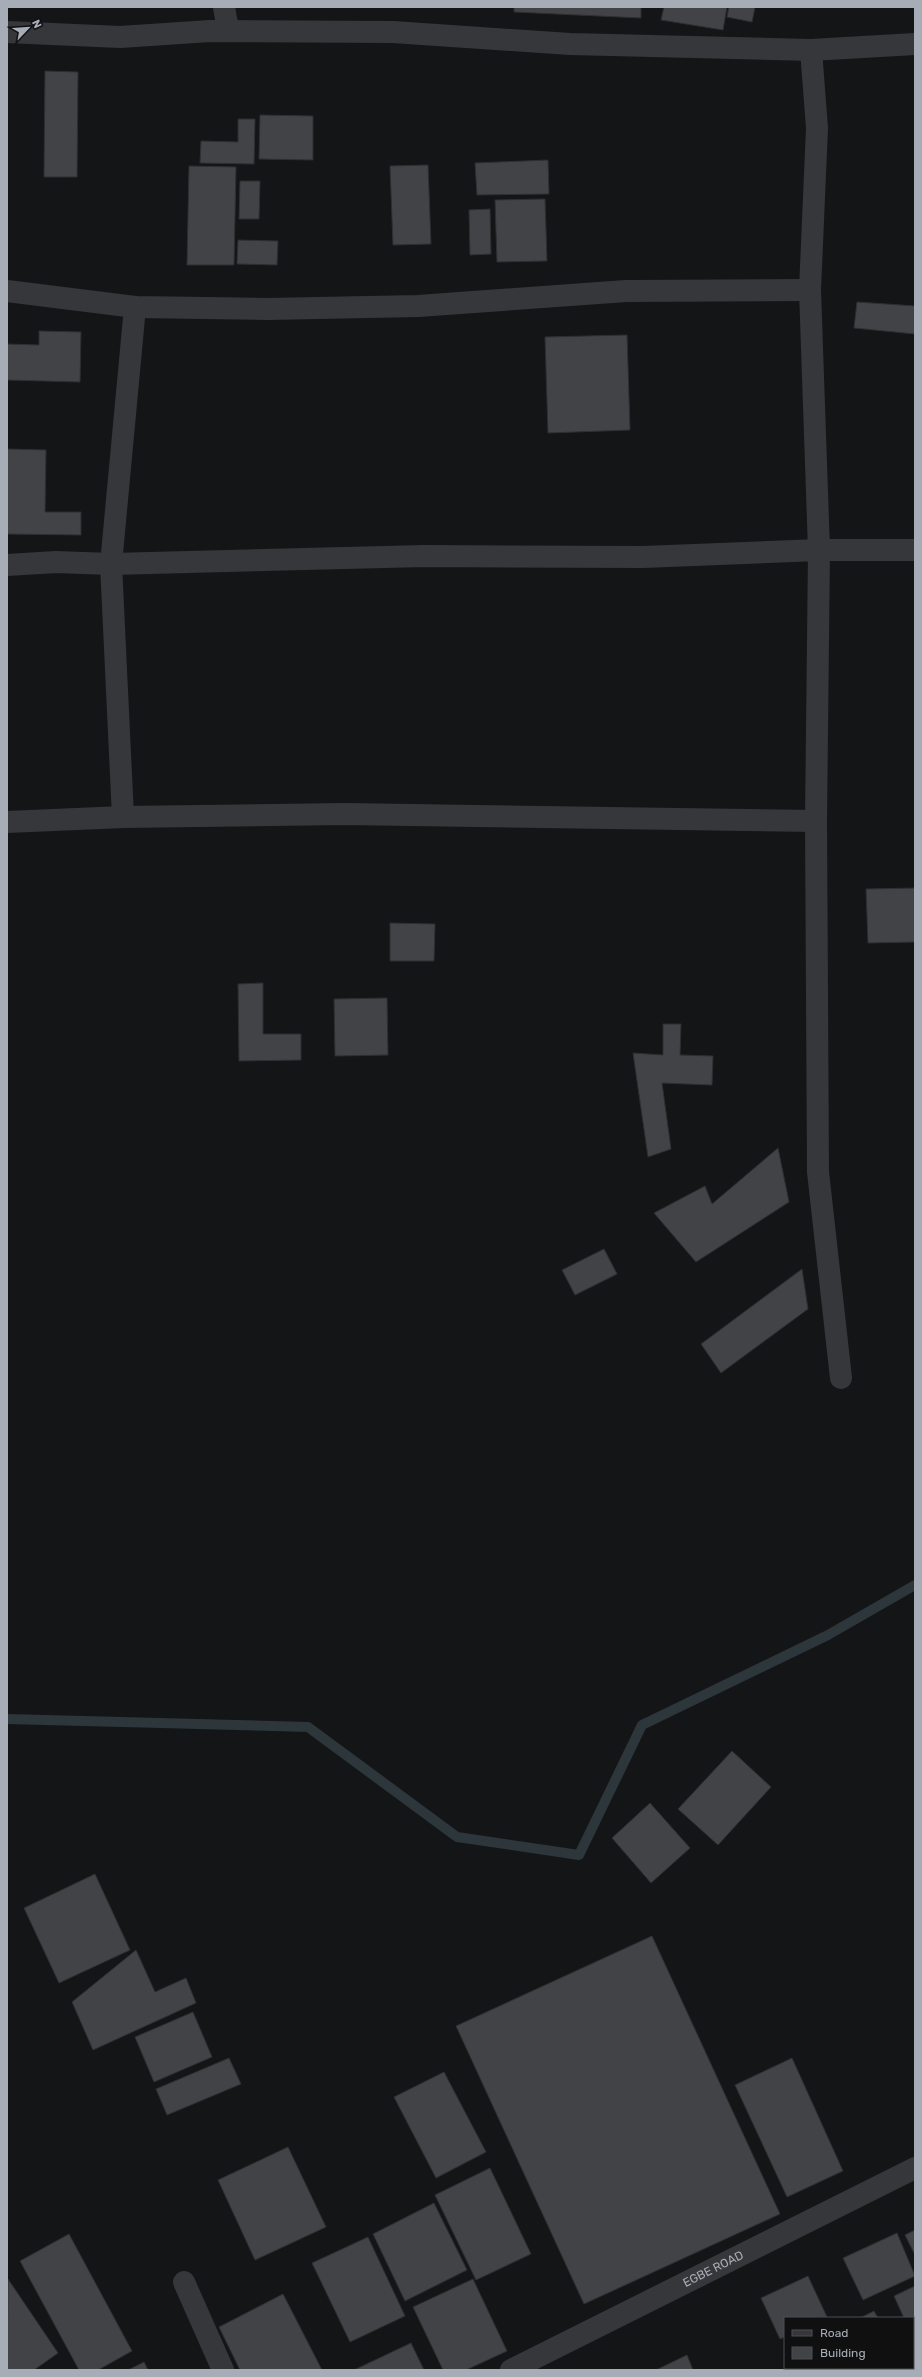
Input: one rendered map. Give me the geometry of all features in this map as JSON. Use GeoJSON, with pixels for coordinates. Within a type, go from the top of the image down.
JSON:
{"type":"FeatureCollection","features":[{"type":"Feature","properties":{"kind":"street"},"geometry":{"type":"LineString","coordinates":[[224,7],[228,30]]}},
{"type":"Feature","properties":{"kind":"street"},"geometry":{"type":"LineString","coordinates":[[7,32],[120,37],[228,30],[393,32],[570,44],[811,50],[915,44]]}},
{"type":"Feature","properties":{"kind":"street"},"geometry":{"type":"LineString","coordinates":[[811,50],[818,128],[810,290],[819,550],[816,820],[818,1172],[841,1378]]}},
{"type":"Feature","properties":{"kind":"street"},"geometry":{"type":"LineString","coordinates":[[7,291],[136,307],[268,309],[418,306],[626,291],[810,290]]}},
{"type":"Feature","properties":{"kind":"street"},"geometry":{"type":"LineString","coordinates":[[123,817],[111,564],[136,307]]}},
{"type":"Feature","properties":{"kind":"street"},"geometry":{"type":"LineString","coordinates":[[7,565],[56,562],[111,564],[425,556],[643,557],[819,550],[915,550]]}},
{"type":"Feature","properties":{"kind":"street"},"geometry":{"type":"LineString","coordinates":[[7,822],[123,817],[345,814],[816,820]]}},
{"type":"Feature","properties":{"kind":"street","name":"EGBE ROAD"},"geometry":{"type":"LineString","coordinates":[[511,2370],[915,2168]]}},
{"type":"Feature","properties":{"kind":"street"},"geometry":{"type":"LineString","coordinates":[[184,2282],[223,2370]]}},
{"type":"Feature","properties":{"kind":"building"},"geometry":{"type":"Polygon","coordinates":[[[514,7],[641,7],[641,18],[514,12],[514,7]]]}},
{"type":"Feature","properties":{"kind":"building"},"geometry":{"type":"Polygon","coordinates":[[[664,7],[727,7],[723,30],[661,20],[664,7]]]}},
{"type":"Feature","properties":{"kind":"building"},"geometry":{"type":"Polygon","coordinates":[[[729,7],[755,7],[752,22],[727,17],[729,7]]]}},
{"type":"Feature","properties":{"kind":"building"},"geometry":{"type":"Polygon","coordinates":[[[45,71],[78,72],[77,177],[44,177],[45,71]]]}},
{"type":"Feature","properties":{"kind":"building"},"geometry":{"type":"Polygon","coordinates":[[[260,115],[313,116],[313,160],[259,159],[260,115]]]}},
{"type":"Feature","properties":{"kind":"building"},"geometry":{"type":"Polygon","coordinates":[[[238,119],[255,119],[254,164],[200,163],[201,141],[238,142],[238,119]]]}},
{"type":"Feature","properties":{"kind":"building"},"geometry":{"type":"Polygon","coordinates":[[[548,160],[549,194],[477,195],[475,163],[548,160]]]}},
{"type":"Feature","properties":{"kind":"building"},"geometry":{"type":"Polygon","coordinates":[[[428,165],[431,244],[393,245],[390,166],[428,165]]]}},
{"type":"Feature","properties":{"kind":"building"},"geometry":{"type":"Polygon","coordinates":[[[189,166],[236,167],[234,265],[187,265],[189,166]]]}},
{"type":"Feature","properties":{"kind":"building"},"geometry":{"type":"Polygon","coordinates":[[[240,181],[260,181],[259,219],[239,219],[240,181]]]}},
{"type":"Feature","properties":{"kind":"building"},"geometry":{"type":"Polygon","coordinates":[[[545,199],[547,261],[497,262],[495,200],[545,199]]]}},
{"type":"Feature","properties":{"kind":"building"},"geometry":{"type":"Polygon","coordinates":[[[490,209],[491,254],[470,255],[469,210],[490,209]]]}},
{"type":"Feature","properties":{"kind":"building"},"geometry":{"type":"Polygon","coordinates":[[[238,240],[278,241],[277,265],[237,264],[238,240]]]}},
{"type":"Feature","properties":{"kind":"building"},"geometry":{"type":"Polygon","coordinates":[[[857,302],[915,306],[915,334],[854,328],[857,302]]]}},
{"type":"Feature","properties":{"kind":"building"},"geometry":{"type":"Polygon","coordinates":[[[39,331],[81,332],[80,382],[7,380],[7,344],[39,345],[39,331]]]}},
{"type":"Feature","properties":{"kind":"building"},"geometry":{"type":"Polygon","coordinates":[[[627,335],[630,430],[548,433],[545,337],[627,335]]]}},
{"type":"Feature","properties":{"kind":"building"},"geometry":{"type":"Polygon","coordinates":[[[7,449],[46,450],[45,512],[81,512],[81,535],[7,534],[7,449]]]}},
{"type":"Feature","properties":{"kind":"building"},"geometry":{"type":"Polygon","coordinates":[[[915,888],[915,942],[868,943],[866,889],[915,888]]]}},
{"type":"Feature","properties":{"kind":"building"},"geometry":{"type":"Polygon","coordinates":[[[390,923],[435,924],[434,961],[390,961],[390,923]]]}},
{"type":"Feature","properties":{"kind":"building"},"geometry":{"type":"Polygon","coordinates":[[[263,983],[263,1034],[301,1034],[301,1060],[239,1061],[238,984],[263,983]]]}},
{"type":"Feature","properties":{"kind":"building"},"geometry":{"type":"Polygon","coordinates":[[[387,998],[388,1055],[335,1056],[334,999],[387,998]]]}},
{"type":"Feature","properties":{"kind":"building"},"geometry":{"type":"Polygon","coordinates":[[[663,1024],[681,1024],[680,1055],[713,1056],[712,1085],[662,1083],[671,1149],[648,1157],[633,1053],[663,1055],[663,1024]]]}},
{"type":"Feature","properties":{"kind":"building"},"geometry":{"type":"Polygon","coordinates":[[[778,1148],[789,1202],[696,1262],[654,1213],[705,1186],[712,1204],[778,1148]]]}},
{"type":"Feature","properties":{"kind":"building"},"geometry":{"type":"Polygon","coordinates":[[[604,1249],[617,1274],[575,1295],[562,1270],[604,1249]]]}},
{"type":"Feature","properties":{"kind":"building"},"geometry":{"type":"Polygon","coordinates":[[[802,1269],[808,1309],[721,1373],[701,1344],[802,1269]]]}},
{"type":"Feature","properties":{"kind":"building"},"geometry":{"type":"Polygon","coordinates":[[[732,1751],[771,1787],[718,1845],[678,1809],[732,1751]]]}},
{"type":"Feature","properties":{"kind":"building"},"geometry":{"type":"Polygon","coordinates":[[[650,1803],[690,1848],[651,1883],[612,1838],[650,1803]]]}},
{"type":"Feature","properties":{"kind":"building"},"geometry":{"type":"Polygon","coordinates":[[[95,1874],[130,1950],[59,1983],[24,1908],[95,1874]]]}},
{"type":"Feature","properties":{"kind":"building"},"geometry":{"type":"Polygon","coordinates":[[[652,1936],[780,2214],[584,2304],[456,2026],[652,1936]]]}},
{"type":"Feature","properties":{"kind":"building"},"geometry":{"type":"Polygon","coordinates":[[[136,1950],[155,1992],[186,1978],[196,2003],[93,2050],[72,2002],[136,1950]]]}},
{"type":"Feature","properties":{"kind":"building"},"geometry":{"type":"Polygon","coordinates":[[[193,2012],[212,2057],[154,2082],[135,2037],[193,2012]]]}},
{"type":"Feature","properties":{"kind":"building"},"geometry":{"type":"Polygon","coordinates":[[[229,2058],[241,2084],[167,2115],[156,2089],[229,2058]]]}},
{"type":"Feature","properties":{"kind":"building"},"geometry":{"type":"Polygon","coordinates":[[[792,2058],[843,2171],[787,2197],[735,2085],[792,2058]]]}},
{"type":"Feature","properties":{"kind":"building"},"geometry":{"type":"Polygon","coordinates":[[[444,2072],[486,2152],[436,2178],[394,2097],[444,2072]]]}},
{"type":"Feature","properties":{"kind":"building"},"geometry":{"type":"Polygon","coordinates":[[[288,2147],[326,2227],[255,2260],[218,2180],[288,2147]]]}},
{"type":"Feature","properties":{"kind":"building"},"geometry":{"type":"Polygon","coordinates":[[[490,2168],[531,2254],[476,2280],[435,2195],[490,2168]]]}},
{"type":"Feature","properties":{"kind":"building"},"geometry":{"type":"Polygon","coordinates":[[[434,2203],[467,2270],[405,2301],[373,2234],[434,2203]]]}},
{"type":"Feature","properties":{"kind":"building"},"geometry":{"type":"Polygon","coordinates":[[[915,2230],[915,2255],[905,2235],[915,2230]]]}},
{"type":"Feature","properties":{"kind":"building"},"geometry":{"type":"Polygon","coordinates":[[[897,2233],[915,2276],[863,2300],[843,2258],[897,2233]]]}},
{"type":"Feature","properties":{"kind":"building"},"geometry":{"type":"Polygon","coordinates":[[[69,2234],[132,2351],[98,2370],[79,2370],[20,2261],[69,2234]]]}},
{"type":"Feature","properties":{"kind":"building"},"geometry":{"type":"Polygon","coordinates":[[[368,2237],[405,2316],[350,2342],[312,2263],[368,2237]]]}},
{"type":"Feature","properties":{"kind":"building"},"geometry":{"type":"Polygon","coordinates":[[[808,2276],[827,2317],[784,2317],[784,2337],[780,2339],[761,2298],[808,2276]]]}},
{"type":"Feature","properties":{"kind":"building"},"geometry":{"type":"Polygon","coordinates":[[[8,2279],[58,2353],[34,2370],[7,2370],[8,2279]]]}},
{"type":"Feature","properties":{"kind":"building"},"geometry":{"type":"Polygon","coordinates":[[[473,2279],[507,2351],[466,2370],[443,2370],[413,2307],[473,2279]]]}},
{"type":"Feature","properties":{"kind":"building"},"geometry":{"type":"Polygon","coordinates":[[[915,2286],[915,2343],[914,2317],[904,2317],[894,2296],[915,2286]]]}},
{"type":"Feature","properties":{"kind":"building"},"geometry":{"type":"Polygon","coordinates":[[[283,2294],[322,2370],[240,2370],[219,2327],[283,2294]]]}},
{"type":"Feature","properties":{"kind":"building"},"geometry":{"type":"Polygon","coordinates":[[[874,2311],[877,2317],[862,2317],[874,2311]]]}},
{"type":"Feature","properties":{"kind":"building"},"geometry":{"type":"Polygon","coordinates":[[[411,2343],[424,2370],[354,2370],[411,2343]]]}},
{"type":"Feature","properties":{"kind":"building"},"geometry":{"type":"Polygon","coordinates":[[[687,2355],[693,2370],[656,2370],[687,2355]]]}},
{"type":"Feature","properties":{"kind":"building"},"geometry":{"type":"Polygon","coordinates":[[[144,2362],[148,2370],[128,2370],[144,2362]]]}},
{"type":"Feature","properties":{"kind":"building"},"geometry":{"type":"Polygon","coordinates":[[[798,2369],[829,2369],[829,2370],[798,2369]]]}},
{"type":"Feature","properties":{"kind":"waterway"},"geometry":{"type":"LineString","coordinates":[[7,1719],[308,1727],[457,1837],[579,1855],[642,1725],[828,1635],[915,1585]]}}]}
